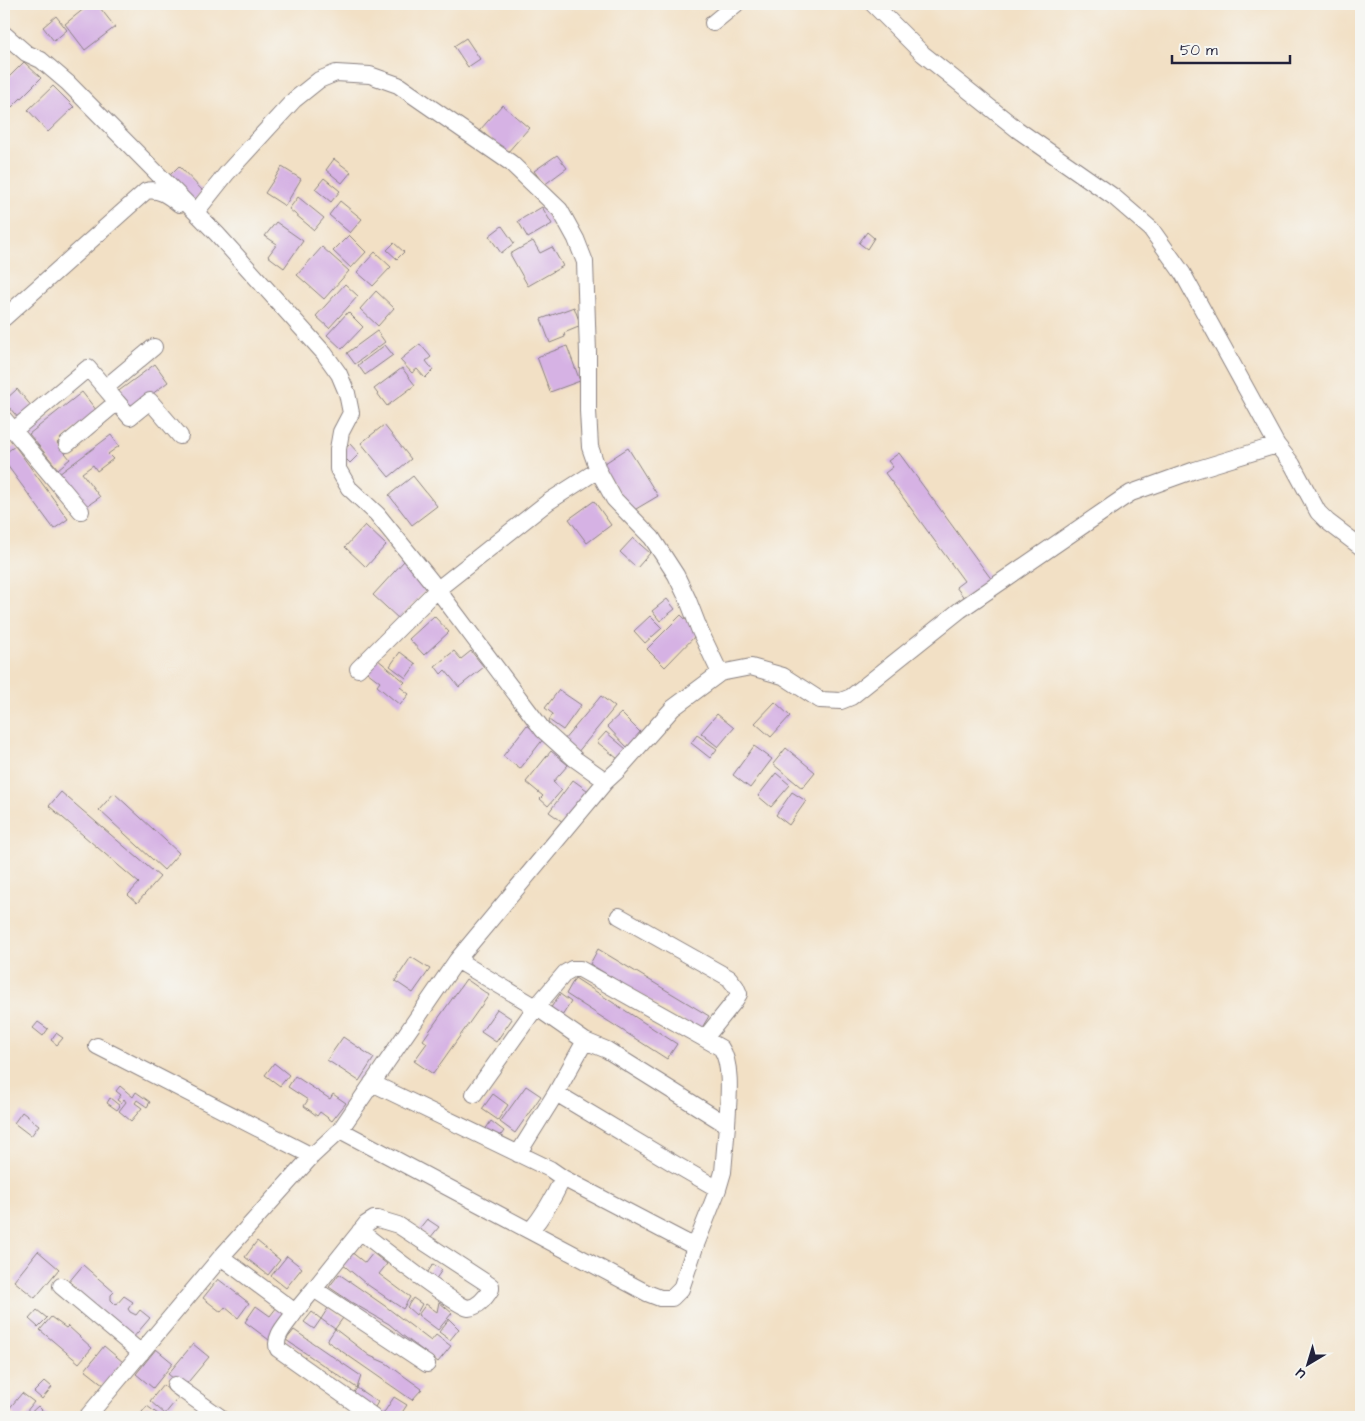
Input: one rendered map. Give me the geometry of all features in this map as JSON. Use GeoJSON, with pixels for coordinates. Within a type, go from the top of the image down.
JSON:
{"type":"FeatureCollection","features":[{"type":"Feature","properties":{"kind":"street"},"geometry":{"type":"LineString","coordinates":[[713,23],[736,4]]}},
{"type":"Feature","properties":{"kind":"street"},"geometry":{"type":"LineString","coordinates":[[873,4],[930,60],[1018,130],[1114,197],[1152,229],[1182,274],[1277,446],[1292,464],[1318,512],[1361,547]]}},
{"type":"Feature","properties":{"kind":"street"},"geometry":{"type":"LineString","coordinates":[[4,34],[26,53],[42,60],[68,82],[196,212],[324,353],[339,374],[347,393],[351,413],[341,432],[338,449],[338,469],[349,488],[377,514],[438,590],[543,730],[575,759],[606,781]]}},
{"type":"Feature","properties":{"kind":"street"},"geometry":{"type":"LineString","coordinates":[[196,212],[227,173],[294,100],[319,80],[336,73],[370,75],[398,85],[511,163],[560,210],[576,239],[585,262],[590,448],[598,470],[614,499],[652,538],[676,575],[720,673]]}},
{"type":"Feature","properties":{"kind":"street"},"geometry":{"type":"LineString","coordinates":[[4,318],[146,191],[151,190],[162,193],[190,212],[196,212]]}},
{"type":"Feature","properties":{"kind":"street"},"geometry":{"type":"LineString","coordinates":[[105,388],[154,347]]}},
{"type":"Feature","properties":{"kind":"street"},"geometry":{"type":"LineString","coordinates":[[81,510],[8,425],[88,368],[130,417],[150,401],[180,436]]}},
{"type":"Feature","properties":{"kind":"street"},"geometry":{"type":"LineString","coordinates":[[67,444],[117,402]]}},
{"type":"Feature","properties":{"kind":"street"},"geometry":{"type":"LineString","coordinates":[[87,1417],[221,1257],[312,1156],[340,1130],[457,960],[606,781],[673,708],[720,673],[751,667],[778,674],[820,700],[841,701],[851,697],[960,610],[1131,493],[1195,470],[1277,446]]}},
{"type":"Feature","properties":{"kind":"street"},"geometry":{"type":"LineString","coordinates":[[358,669],[438,590],[548,502],[598,470]]}},
{"type":"Feature","properties":{"kind":"street"},"geometry":{"type":"LineString","coordinates":[[619,916],[729,978],[736,987],[738,994],[734,1002],[705,1038]]}},
{"type":"Feature","properties":{"kind":"street"},"geometry":{"type":"LineString","coordinates":[[457,960],[536,1007],[585,1041],[607,1050],[728,1126]]}},
{"type":"Feature","properties":{"kind":"street"},"geometry":{"type":"LineString","coordinates":[[340,1130],[647,1293],[660,1298],[672,1298],[681,1289],[723,1172],[728,1126],[726,1056],[721,1048],[580,969],[572,969],[564,973],[536,1007],[474,1094]]}},
{"type":"Feature","properties":{"kind":"street"},"geometry":{"type":"LineString","coordinates":[[518,1154],[556,1093],[585,1041]]}},
{"type":"Feature","properties":{"kind":"street"},"geometry":{"type":"LineString","coordinates":[[97,1046],[312,1156]]}},
{"type":"Feature","properties":{"kind":"street"},"geometry":{"type":"LineString","coordinates":[[372,1083],[550,1169],[563,1178],[695,1247]]}},
{"type":"Feature","properties":{"kind":"street"},"geometry":{"type":"LineString","coordinates":[[556,1093],[718,1189]]}},
{"type":"Feature","properties":{"kind":"street"},"geometry":{"type":"LineString","coordinates":[[530,1231],[555,1195],[563,1178]]}},
{"type":"Feature","properties":{"kind":"street"},"geometry":{"type":"LineString","coordinates":[[360,1231],[464,1307],[474,1306],[482,1301],[492,1289],[491,1286],[446,1255],[398,1225],[374,1219],[366,1224],[360,1231],[314,1289],[295,1312],[277,1337],[276,1346],[373,1416]]}},
{"type":"Feature","properties":{"kind":"street"},"geometry":{"type":"LineString","coordinates":[[221,1257],[295,1312]]}},
{"type":"Feature","properties":{"kind":"street"},"geometry":{"type":"LineString","coordinates":[[61,1286],[141,1353]]}},
{"type":"Feature","properties":{"kind":"street"},"geometry":{"type":"LineString","coordinates":[[314,1289],[427,1364]]}},
{"type":"Feature","properties":{"kind":"street"},"geometry":{"type":"LineString","coordinates":[[175,1385],[220,1417]]}},
{"type":"Feature","properties":{"kind":"building"},"geometry":{"type":"Polygon","coordinates":[[[90,4],[97,4],[115,27],[85,50],[65,24],[90,4]]]}},
{"type":"Feature","properties":{"kind":"building"},"geometry":{"type":"Polygon","coordinates":[[[56,16],[67,30],[54,41],[43,27],[56,16]]]}},
{"type":"Feature","properties":{"kind":"building"},"geometry":{"type":"Polygon","coordinates":[[[466,38],[480,59],[468,67],[454,46],[466,38]]]}},
{"type":"Feature","properties":{"kind":"building"},"geometry":{"type":"Polygon","coordinates":[[[24,62],[41,78],[12,107],[4,99],[4,82],[24,62]]]}},
{"type":"Feature","properties":{"kind":"building"},"geometry":{"type":"Polygon","coordinates":[[[53,86],[74,107],[48,132],[28,110],[53,86]]]}},
{"type":"Feature","properties":{"kind":"building"},"geometry":{"type":"Polygon","coordinates":[[[502,105],[529,128],[507,153],[480,130],[502,105]]]}},
{"type":"Feature","properties":{"kind":"building"},"geometry":{"type":"Polygon","coordinates":[[[557,155],[567,168],[544,185],[534,171],[557,155]]]}},
{"type":"Feature","properties":{"kind":"building"},"geometry":{"type":"Polygon","coordinates":[[[334,159],[351,172],[342,183],[326,170],[334,159]]]}},
{"type":"Feature","properties":{"kind":"building"},"geometry":{"type":"Polygon","coordinates":[[[179,166],[203,191],[192,202],[168,177],[179,166]]]}},
{"type":"Feature","properties":{"kind":"building"},"geometry":{"type":"Polygon","coordinates":[[[282,167],[301,179],[285,206],[265,193],[282,167]]]}},
{"type":"Feature","properties":{"kind":"building"},"geometry":{"type":"Polygon","coordinates":[[[324,178],[340,191],[331,202],[315,189],[324,178]]]}},
{"type":"Feature","properties":{"kind":"building"},"geometry":{"type":"Polygon","coordinates":[[[298,197],[324,218],[314,230],[289,209],[298,197]]]}},
{"type":"Feature","properties":{"kind":"building"},"geometry":{"type":"Polygon","coordinates":[[[340,201],[362,219],[350,233],[329,215],[340,201]]]}},
{"type":"Feature","properties":{"kind":"building"},"geometry":{"type":"Polygon","coordinates":[[[542,207],[552,224],[528,238],[518,221],[542,207]]]}},
{"type":"Feature","properties":{"kind":"building"},"geometry":{"type":"Polygon","coordinates":[[[276,222],[303,241],[284,268],[268,256],[277,244],[265,236],[276,222]]]}},
{"type":"Feature","properties":{"kind":"building"},"geometry":{"type":"Polygon","coordinates":[[[502,226],[514,243],[501,253],[489,236],[502,226]]]}},
{"type":"Feature","properties":{"kind":"building"},"geometry":{"type":"Polygon","coordinates":[[[867,232],[874,238],[867,249],[859,243],[867,232]]]}},
{"type":"Feature","properties":{"kind":"building"},"geometry":{"type":"Polygon","coordinates":[[[349,235],[366,252],[351,268],[333,251],[349,235]]]}},
{"type":"Feature","properties":{"kind":"building"},"geometry":{"type":"Polygon","coordinates":[[[533,241],[540,253],[552,247],[563,266],[528,286],[510,254],[533,241]]]}},
{"type":"Feature","properties":{"kind":"building"},"geometry":{"type":"Polygon","coordinates":[[[394,243],[404,252],[397,259],[387,250],[394,243]]]}},
{"type":"Feature","properties":{"kind":"building"},"geometry":{"type":"Polygon","coordinates":[[[322,247],[349,271],[324,299],[297,275],[322,247]]]}},
{"type":"Feature","properties":{"kind":"building"},"geometry":{"type":"Polygon","coordinates":[[[375,252],[391,267],[373,286],[357,272],[375,252]]]}},
{"type":"Feature","properties":{"kind":"building"},"geometry":{"type":"Polygon","coordinates":[[[345,284],[358,296],[329,328],[316,316],[345,284]]]}},
{"type":"Feature","properties":{"kind":"building"},"geometry":{"type":"Polygon","coordinates":[[[376,291],[394,308],[378,326],[360,309],[376,291]]]}},
{"type":"Feature","properties":{"kind":"building"},"geometry":{"type":"Polygon","coordinates":[[[574,307],[581,326],[564,333],[565,337],[550,343],[541,319],[574,307]]]}},
{"type":"Feature","properties":{"kind":"building"},"geometry":{"type":"Polygon","coordinates":[[[348,312],[363,327],[342,349],[327,335],[348,312]]]}},
{"type":"Feature","properties":{"kind":"building"},"geometry":{"type":"Polygon","coordinates":[[[377,331],[385,342],[355,364],[347,353],[377,331]]]}},
{"type":"Feature","properties":{"kind":"building"},"geometry":{"type":"Polygon","coordinates":[[[420,344],[431,357],[426,361],[433,370],[425,378],[417,369],[412,373],[400,360],[420,344]]]}},
{"type":"Feature","properties":{"kind":"building"},"geometry":{"type":"Polygon","coordinates":[[[385,345],[393,355],[365,375],[358,365],[385,345]]]}},
{"type":"Feature","properties":{"kind":"building"},"geometry":{"type":"Polygon","coordinates":[[[567,346],[580,381],[550,392],[537,357],[567,346]]]}},
{"type":"Feature","properties":{"kind":"building"},"geometry":{"type":"Polygon","coordinates":[[[155,364],[168,382],[130,411],[116,393],[155,364]]]}},
{"type":"Feature","properties":{"kind":"building"},"geometry":{"type":"Polygon","coordinates":[[[402,368],[415,385],[387,406],[374,389],[402,368]]]}},
{"type":"Feature","properties":{"kind":"building"},"geometry":{"type":"Polygon","coordinates":[[[17,389],[33,408],[19,419],[4,401],[17,389]]]}},
{"type":"Feature","properties":{"kind":"building"},"geometry":{"type":"Polygon","coordinates":[[[82,392],[97,411],[57,443],[70,459],[58,469],[29,434],[82,392]]]}},
{"type":"Feature","properties":{"kind":"building"},"geometry":{"type":"Polygon","coordinates":[[[384,425],[411,459],[389,477],[361,443],[384,425]]]}},
{"type":"Feature","properties":{"kind":"building"},"geometry":{"type":"Polygon","coordinates":[[[111,435],[119,446],[108,454],[113,459],[97,471],[93,465],[82,473],[100,497],[84,508],[59,474],[111,435]]]}},
{"type":"Feature","properties":{"kind":"building"},"geometry":{"type":"Polygon","coordinates":[[[350,444],[359,454],[350,463],[340,453],[350,444]]]}},
{"type":"Feature","properties":{"kind":"building"},"geometry":{"type":"Polygon","coordinates":[[[15,446],[68,519],[54,529],[4,461],[4,454],[15,446]]]}},
{"type":"Feature","properties":{"kind":"building"},"geometry":{"type":"Polygon","coordinates":[[[628,448],[658,496],[631,512],[602,465],[628,448]]]}},
{"type":"Feature","properties":{"kind":"building"},"geometry":{"type":"Polygon","coordinates":[[[899,453],[992,580],[965,599],[956,587],[964,581],[885,473],[893,467],[888,461],[899,453]]]}},
{"type":"Feature","properties":{"kind":"building"},"geometry":{"type":"Polygon","coordinates":[[[413,476],[437,506],[412,525],[389,495],[413,476]]]}},
{"type":"Feature","properties":{"kind":"building"},"geometry":{"type":"Polygon","coordinates":[[[594,501],[611,525],[587,543],[569,519],[594,501]]]}},
{"type":"Feature","properties":{"kind":"building"},"geometry":{"type":"Polygon","coordinates":[[[365,525],[386,545],[366,567],[345,547],[365,525]]]}},
{"type":"Feature","properties":{"kind":"building"},"geometry":{"type":"Polygon","coordinates":[[[633,538],[650,553],[637,568],[620,552],[633,538]]]}},
{"type":"Feature","properties":{"kind":"building"},"geometry":{"type":"Polygon","coordinates":[[[404,561],[430,585],[399,619],[373,595],[404,561]]]}},
{"type":"Feature","properties":{"kind":"building"},"geometry":{"type":"Polygon","coordinates":[[[667,599],[675,609],[660,621],[652,611],[667,599]]]}},
{"type":"Feature","properties":{"kind":"building"},"geometry":{"type":"Polygon","coordinates":[[[681,615],[699,632],[665,667],[647,649],[681,615]]]}},
{"type":"Feature","properties":{"kind":"building"},"geometry":{"type":"Polygon","coordinates":[[[434,616],[449,632],[424,655],[409,639],[434,616]]]}},
{"type":"Feature","properties":{"kind":"building"},"geometry":{"type":"Polygon","coordinates":[[[650,616],[662,628],[645,643],[634,631],[650,616]]]}},
{"type":"Feature","properties":{"kind":"building"},"geometry":{"type":"Polygon","coordinates":[[[454,651],[461,659],[471,651],[484,667],[459,687],[445,670],[441,674],[435,666],[454,651]]]}},
{"type":"Feature","properties":{"kind":"building"},"geometry":{"type":"Polygon","coordinates":[[[400,652],[416,664],[406,678],[390,666],[400,652]]]}},
{"type":"Feature","properties":{"kind":"building"},"geometry":{"type":"Polygon","coordinates":[[[377,659],[405,682],[400,687],[409,694],[400,705],[377,686],[380,682],[367,672],[377,659]]]}},
{"type":"Feature","properties":{"kind":"building"},"geometry":{"type":"Polygon","coordinates":[[[559,690],[581,705],[563,730],[549,720],[553,714],[545,708],[559,690]]]}},
{"type":"Feature","properties":{"kind":"building"},"geometry":{"type":"Polygon","coordinates":[[[601,696],[615,707],[577,753],[563,741],[601,696]]]}},
{"type":"Feature","properties":{"kind":"building"},"geometry":{"type":"Polygon","coordinates":[[[775,702],[790,716],[771,737],[755,723],[775,702]]]}},
{"type":"Feature","properties":{"kind":"building"},"geometry":{"type":"Polygon","coordinates":[[[621,713],[641,733],[627,747],[607,726],[621,713]]]}},
{"type":"Feature","properties":{"kind":"building"},"geometry":{"type":"Polygon","coordinates":[[[717,714],[734,728],[718,747],[701,733],[717,714]]]}},
{"type":"Feature","properties":{"kind":"building"},"geometry":{"type":"Polygon","coordinates":[[[527,725],[544,738],[520,769],[503,756],[527,725]]]}},
{"type":"Feature","properties":{"kind":"building"},"geometry":{"type":"Polygon","coordinates":[[[606,732],[626,749],[618,759],[597,742],[606,732]]]}},
{"type":"Feature","properties":{"kind":"building"},"geometry":{"type":"Polygon","coordinates":[[[697,735],[717,749],[710,758],[691,743],[697,735]]]}},
{"type":"Feature","properties":{"kind":"building"},"geometry":{"type":"Polygon","coordinates":[[[754,746],[772,759],[750,788],[733,775],[754,746]]]}},
{"type":"Feature","properties":{"kind":"building"},"geometry":{"type":"Polygon","coordinates":[[[786,748],[815,772],[802,788],[773,764],[786,748]]]}},
{"type":"Feature","properties":{"kind":"building"},"geometry":{"type":"Polygon","coordinates":[[[551,751],[568,765],[553,782],[562,790],[548,806],[540,799],[543,796],[526,782],[551,751]]]}},
{"type":"Feature","properties":{"kind":"building"},"geometry":{"type":"Polygon","coordinates":[[[776,773],[790,785],[771,807],[758,796],[776,773]]]}},
{"type":"Feature","properties":{"kind":"building"},"geometry":{"type":"Polygon","coordinates":[[[573,780],[591,793],[567,825],[549,812],[573,780]]]}},
{"type":"Feature","properties":{"kind":"building"},"geometry":{"type":"Polygon","coordinates":[[[61,792],[160,877],[137,903],[128,895],[139,883],[49,806],[61,792]]]}},
{"type":"Feature","properties":{"kind":"building"},"geometry":{"type":"Polygon","coordinates":[[[792,792],[806,801],[789,825],[776,815],[792,792]]]}},
{"type":"Feature","properties":{"kind":"building"},"geometry":{"type":"Polygon","coordinates":[[[114,793],[179,853],[164,870],[99,810],[114,793]]]}},
{"type":"Feature","properties":{"kind":"building"},"geometry":{"type":"Polygon","coordinates":[[[598,949],[709,1016],[700,1031],[590,964],[598,949]]]}},
{"type":"Feature","properties":{"kind":"building"},"geometry":{"type":"Polygon","coordinates":[[[411,957],[430,969],[413,993],[395,981],[411,957]]]}},
{"type":"Feature","properties":{"kind":"building"},"geometry":{"type":"Polygon","coordinates":[[[575,978],[677,1044],[667,1059],[566,994],[575,978]]]}},
{"type":"Feature","properties":{"kind":"building"},"geometry":{"type":"Polygon","coordinates":[[[466,979],[489,995],[433,1074],[414,1061],[427,1043],[423,1040],[466,979]]]}},
{"type":"Feature","properties":{"kind":"building"},"geometry":{"type":"Polygon","coordinates":[[[560,994],[571,1002],[562,1016],[550,1009],[560,994]]]}},
{"type":"Feature","properties":{"kind":"building"},"geometry":{"type":"Polygon","coordinates":[[[497,1009],[512,1019],[496,1042],[481,1032],[497,1009]]]}},
{"type":"Feature","properties":{"kind":"building"},"geometry":{"type":"Polygon","coordinates":[[[38,1022],[48,1029],[43,1036],[33,1028],[38,1022]]]}},
{"type":"Feature","properties":{"kind":"building"},"geometry":{"type":"Polygon","coordinates":[[[56,1033],[63,1038],[57,1045],[51,1040],[56,1033]]]}},
{"type":"Feature","properties":{"kind":"building"},"geometry":{"type":"Polygon","coordinates":[[[343,1037],[374,1058],[359,1081],[327,1060],[343,1037]]]}},
{"type":"Feature","properties":{"kind":"building"},"geometry":{"type":"Polygon","coordinates":[[[274,1063],[289,1075],[280,1086],[265,1075],[274,1063]]]}},
{"type":"Feature","properties":{"kind":"building"},"geometry":{"type":"Polygon","coordinates":[[[295,1076],[330,1099],[333,1094],[346,1103],[332,1121],[320,1112],[317,1116],[304,1106],[308,1100],[288,1087],[295,1076]]]}},
{"type":"Feature","properties":{"kind":"building"},"geometry":{"type":"Polygon","coordinates":[[[120,1086],[133,1097],[136,1092],[150,1102],[147,1107],[137,1100],[135,1103],[142,1108],[131,1121],[119,1111],[126,1102],[124,1099],[121,1103],[117,1100],[121,1095],[116,1091],[120,1086]]]}},
{"type":"Feature","properties":{"kind":"building"},"geometry":{"type":"Polygon","coordinates":[[[526,1086],[541,1096],[515,1133],[500,1122],[526,1086]]]}},
{"type":"Feature","properties":{"kind":"building"},"geometry":{"type":"Polygon","coordinates":[[[493,1094],[508,1105],[498,1120],[482,1109],[493,1094]]]}},
{"type":"Feature","properties":{"kind":"building"},"geometry":{"type":"Polygon","coordinates":[[[110,1098],[120,1106],[117,1110],[107,1103],[110,1098]]]}},
{"type":"Feature","properties":{"kind":"building"},"geometry":{"type":"Polygon","coordinates":[[[22,1112],[39,1125],[31,1136],[14,1123],[22,1112]]]}},
{"type":"Feature","properties":{"kind":"building"},"geometry":{"type":"Polygon","coordinates":[[[491,1121],[504,1131],[496,1142],[483,1133],[491,1121]]]}},
{"type":"Feature","properties":{"kind":"building"},"geometry":{"type":"Polygon","coordinates":[[[427,1219],[439,1227],[430,1238],[419,1229],[427,1219]]]}},
{"type":"Feature","properties":{"kind":"building"},"geometry":{"type":"Polygon","coordinates":[[[257,1241],[280,1260],[268,1275],[245,1257],[257,1241]]]}},
{"type":"Feature","properties":{"kind":"building"},"geometry":{"type":"Polygon","coordinates":[[[38,1251],[59,1269],[35,1298],[14,1281],[38,1251]]]}},
{"type":"Feature","properties":{"kind":"building"},"geometry":{"type":"Polygon","coordinates":[[[350,1251],[365,1263],[373,1253],[387,1264],[379,1274],[410,1297],[403,1309],[365,1283],[341,1263],[350,1251]]]}},
{"type":"Feature","properties":{"kind":"building"},"geometry":{"type":"Polygon","coordinates":[[[287,1256],[302,1268],[286,1288],[271,1276],[287,1256]]]}},
{"type":"Feature","properties":{"kind":"building"},"geometry":{"type":"Polygon","coordinates":[[[433,1264],[442,1270],[435,1280],[424,1278],[433,1264]]]}},
{"type":"Feature","properties":{"kind":"building"},"geometry":{"type":"Polygon","coordinates":[[[83,1265],[114,1292],[111,1295],[111,1300],[116,1305],[124,1296],[133,1302],[128,1309],[130,1312],[136,1315],[140,1310],[150,1318],[132,1339],[68,1283],[83,1265]]]}},
{"type":"Feature","properties":{"kind":"building"},"geometry":{"type":"Polygon","coordinates":[[[339,1274],[431,1341],[436,1335],[451,1346],[438,1362],[389,1324],[329,1287],[339,1274]]]}},
{"type":"Feature","properties":{"kind":"building"},"geometry":{"type":"Polygon","coordinates":[[[218,1279],[249,1303],[238,1318],[225,1307],[221,1312],[203,1298],[218,1279]]]}},
{"type":"Feature","properties":{"kind":"building"},"geometry":{"type":"Polygon","coordinates":[[[413,1298],[422,1304],[416,1315],[407,1307],[413,1298]]]}},
{"type":"Feature","properties":{"kind":"building"},"geometry":{"type":"Polygon","coordinates":[[[439,1302],[452,1313],[438,1330],[418,1315],[426,1304],[437,1312],[439,1302]]]}},
{"type":"Feature","properties":{"kind":"building"},"geometry":{"type":"Polygon","coordinates":[[[256,1306],[270,1316],[277,1307],[287,1315],[269,1340],[245,1322],[256,1306]]]}},
{"type":"Feature","properties":{"kind":"building"},"geometry":{"type":"Polygon","coordinates":[[[328,1308],[343,1318],[335,1329],[321,1319],[328,1308]]]}},
{"type":"Feature","properties":{"kind":"building"},"geometry":{"type":"Polygon","coordinates":[[[37,1310],[47,1318],[38,1327],[29,1319],[37,1310]]]}},
{"type":"Feature","properties":{"kind":"building"},"geometry":{"type":"Polygon","coordinates":[[[312,1312],[321,1319],[314,1329],[304,1322],[312,1312]]]}},
{"type":"Feature","properties":{"kind":"building"},"geometry":{"type":"Polygon","coordinates":[[[51,1317],[66,1328],[68,1326],[92,1348],[79,1363],[40,1330],[51,1317]]]}},
{"type":"Feature","properties":{"kind":"building"},"geometry":{"type":"Polygon","coordinates":[[[449,1319],[459,1329],[450,1340],[439,1332],[449,1319]]]}},
{"type":"Feature","properties":{"kind":"building"},"geometry":{"type":"Polygon","coordinates":[[[335,1329],[370,1356],[386,1363],[422,1389],[412,1400],[327,1341],[335,1329]]]}},
{"type":"Feature","properties":{"kind":"building"},"geometry":{"type":"Polygon","coordinates":[[[294,1330],[361,1376],[357,1388],[286,1340],[294,1330]]]}},
{"type":"Feature","properties":{"kind":"building"},"geometry":{"type":"Polygon","coordinates":[[[193,1344],[209,1357],[184,1387],[168,1374],[193,1344]]]}},
{"type":"Feature","properties":{"kind":"building"},"geometry":{"type":"Polygon","coordinates":[[[104,1346],[123,1362],[104,1385],[85,1370],[104,1346]]]}},
{"type":"Feature","properties":{"kind":"building"},"geometry":{"type":"Polygon","coordinates":[[[156,1349],[173,1363],[153,1388],[136,1374],[156,1349]]]}},
{"type":"Feature","properties":{"kind":"building"},"geometry":{"type":"Polygon","coordinates":[[[45,1381],[52,1387],[42,1399],[34,1392],[45,1381]]]}},
{"type":"Feature","properties":{"kind":"building"},"geometry":{"type":"Polygon","coordinates":[[[163,1385],[178,1398],[165,1414],[150,1401],[163,1385]]]}},
{"type":"Feature","properties":{"kind":"building"},"geometry":{"type":"Polygon","coordinates":[[[357,1388],[378,1402],[372,1412],[350,1398],[357,1388]]]}},
{"type":"Feature","properties":{"kind":"building"},"geometry":{"type":"Polygon","coordinates":[[[22,1393],[34,1402],[22,1417],[17,1417],[8,1410],[22,1393]]]}},
{"type":"Feature","properties":{"kind":"building"},"geometry":{"type":"Polygon","coordinates":[[[394,1397],[407,1405],[399,1417],[376,1417],[385,1411],[394,1397]]]}},
{"type":"Feature","properties":{"kind":"building"},"geometry":{"type":"Polygon","coordinates":[[[38,1406],[49,1417],[26,1417],[38,1406]]]}},
{"type":"Feature","properties":{"kind":"building"},"geometry":{"type":"Polygon","coordinates":[[[147,1406],[162,1417],[138,1417],[147,1406]]]}}]}
